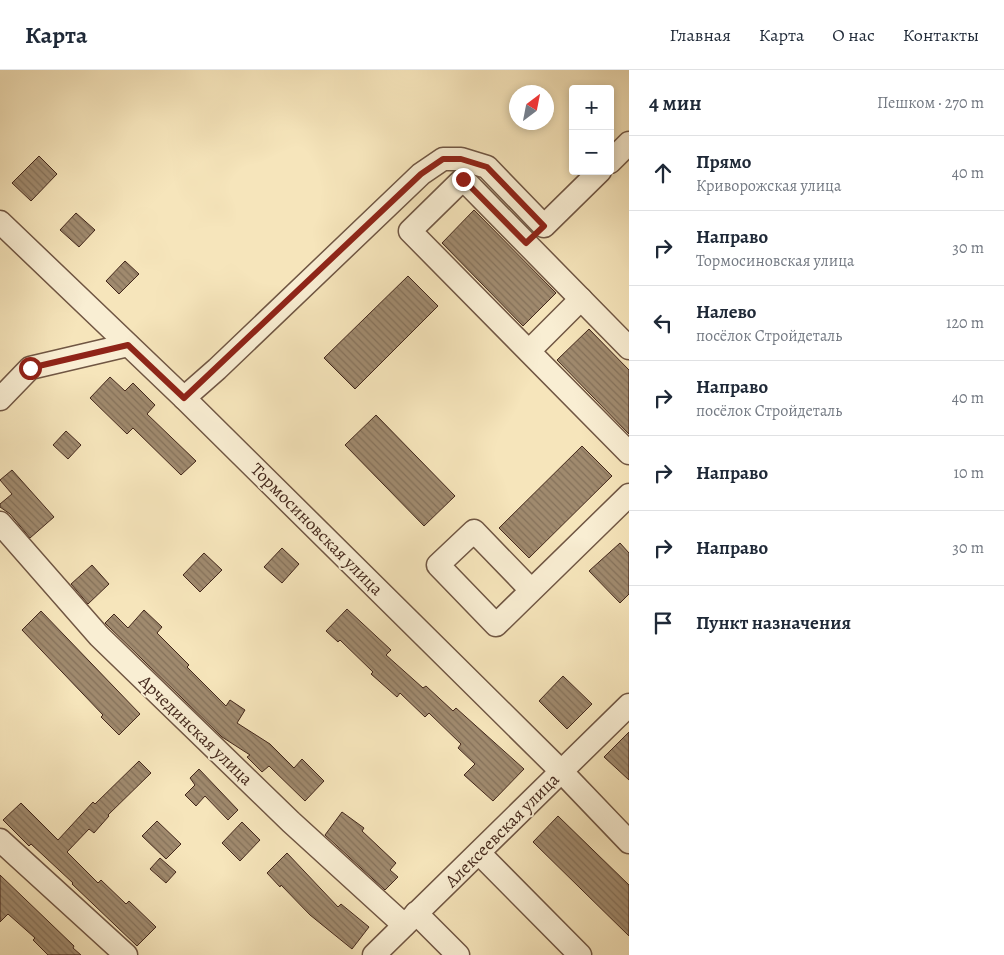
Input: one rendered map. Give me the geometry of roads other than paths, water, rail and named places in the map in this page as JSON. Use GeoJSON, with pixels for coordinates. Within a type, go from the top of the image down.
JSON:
{"type":"FeatureCollection","features":[{"type":"Feature","properties":{"kind":"street"},"geometry":{"type":"LineString","coordinates":[[614,158],[629,143]]}},
{"type":"Feature","properties":{"kind":"street"},"geometry":{"type":"LineString","coordinates":[[184,398],[421,174],[443,159],[461,159],[487,167],[544,226]]}},
{"type":"Feature","properties":{"kind":"street"},"geometry":{"type":"LineString","coordinates":[[526,243],[596,175]]}},
{"type":"Feature","properties":{"kind":"street"},"geometry":{"type":"LineString","coordinates":[[629,348],[463,179],[410,230],[629,453]]}},
{"type":"Feature","properties":{"kind":"street","name":"Тормосиновская улица"},"geometry":{"type":"LineString","coordinates":[[0,222],[184,398],[562,771],[629,842]]}},
{"type":"Feature","properties":{"kind":"street"},"geometry":{"type":"LineString","coordinates":[[529,351],[581,300]]}},
{"type":"Feature","properties":{"kind":"street"},"geometry":{"type":"LineString","coordinates":[[0,399],[30,368],[128,345]]}},
{"type":"Feature","properties":{"kind":"street"},"geometry":{"type":"LineString","coordinates":[[531,590],[629,496]]}},
{"type":"Feature","properties":{"kind":"street","name":"Арчединская улица"},"geometry":{"type":"LineString","coordinates":[[0,523],[99,636],[291,822],[410,919],[458,955]]}},
{"type":"Feature","properties":{"kind":"street","name":"Алексеевская улица"},"geometry":{"type":"LineString","coordinates":[[374,955],[629,705]]}},
{"type":"Feature","properties":{"kind":"street"},"geometry":{"type":"LineString","coordinates":[[0,840],[126,955]]}},
{"type":"Feature","properties":{"kind":"street"},"geometry":{"type":"LineString","coordinates":[[480,853],[580,955]]}}]}
